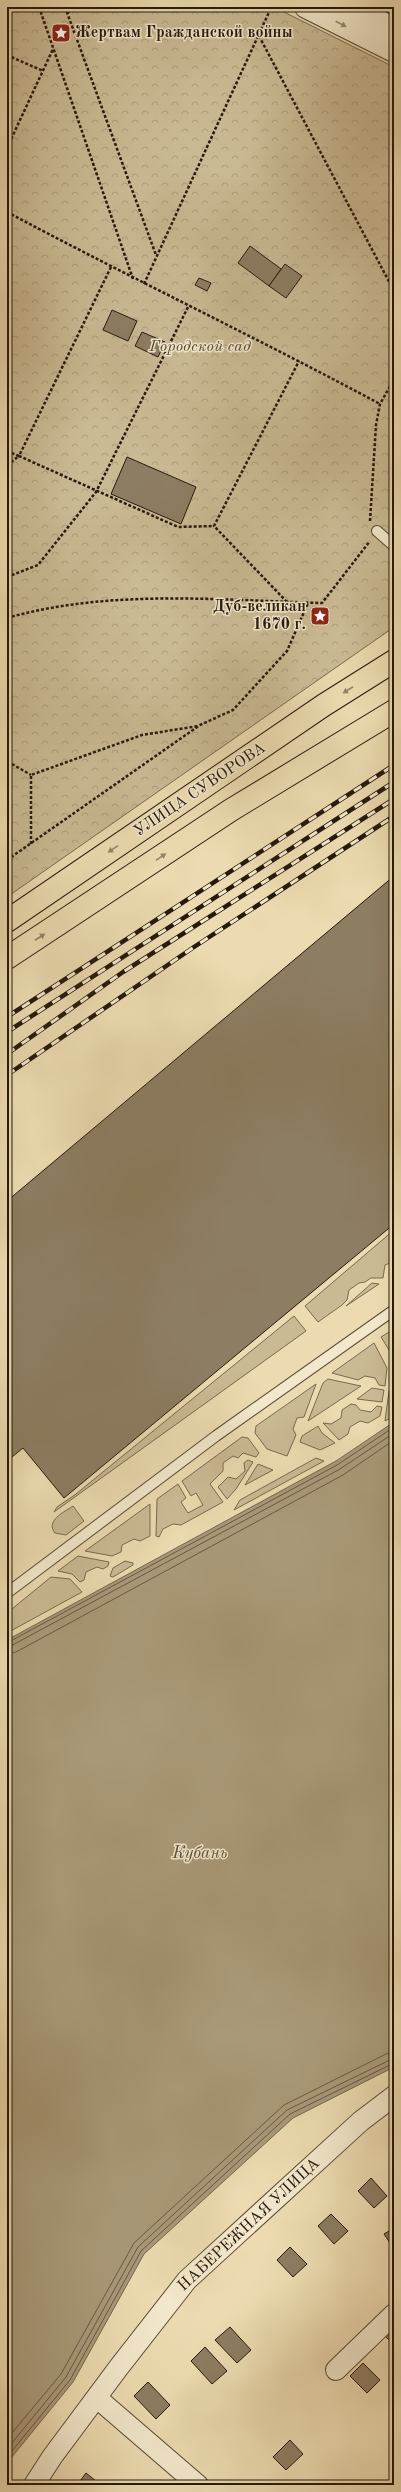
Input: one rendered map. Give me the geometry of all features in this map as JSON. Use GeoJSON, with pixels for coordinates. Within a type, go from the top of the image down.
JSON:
{"type":"FeatureCollection","features":[{"type":"Feature","properties":{"kind":"main road","name":"УЛИЦА СУВОРОВА"},"geometry":{"type":"LineString","coordinates":[[7,921],[324,705],[394,660]]}},
{"type":"Feature","properties":{"kind":"main road","name":"УЛИЦА СУВОРОВА"},"geometry":{"type":"LineString","coordinates":[[232,810],[394,695]]}},
{"type":"Feature","properties":{"kind":"main road","name":"УЛИЦА СУВОРОВА"},"geometry":{"type":"LineString","coordinates":[[7,958],[232,810],[394,710]]}},
{"type":"Feature","properties":{"kind":"street"},"geometry":{"type":"LineString","coordinates":[[306,7],[394,51]]}},
{"type":"Feature","properties":{"kind":"street"},"geometry":{"type":"LineString","coordinates":[[351,7],[378,13],[394,28]]}},
{"type":"Feature","properties":{"kind":"street","name":"НАБЕРЕЖНАЯ УЛИЦА"},"geometry":{"type":"LineString","coordinates":[[34,2485],[52,2457],[96,2398],[187,2280],[361,2121],[394,2096]]}},
{"type":"Feature","properties":{"kind":"street"},"geometry":{"type":"LineString","coordinates":[[336,2370],[394,2314]]}},
{"type":"Feature","properties":{"kind":"street"},"geometry":{"type":"LineString","coordinates":[[96,2398],[198,2485]]}},
{"type":"Feature","properties":{"kind":"lane"},"geometry":{"type":"LineString","coordinates":[[378,531],[394,546]]}},
{"type":"Feature","properties":{"kind":"lane"},"geometry":{"type":"LineString","coordinates":[[7,1593],[216,1436],[394,1310]]}},
{"type":"Feature","properties":{"kind":"path"},"geometry":{"type":"LineString","coordinates":[[39,7],[134,279]]}},
{"type":"Feature","properties":{"kind":"path"},"geometry":{"type":"LineString","coordinates":[[65,7],[156,255]]}},
{"type":"Feature","properties":{"kind":"path"},"geometry":{"type":"LineString","coordinates":[[67,13],[77,7]]}},
{"type":"Feature","properties":{"kind":"path"},"geometry":{"type":"LineString","coordinates":[[144,284],[156,255],[271,8]]}},
{"type":"Feature","properties":{"kind":"path"},"geometry":{"type":"LineString","coordinates":[[259,36],[394,291]]}},
{"type":"Feature","properties":{"kind":"path"},"geometry":{"type":"LineString","coordinates":[[7,148],[54,48]]}},
{"type":"Feature","properties":{"kind":"path"},"geometry":{"type":"LineString","coordinates":[[7,55],[43,71]]}},
{"type":"Feature","properties":{"kind":"path"},"geometry":{"type":"LineString","coordinates":[[7,212],[134,279],[189,305],[380,404]]}},
{"type":"Feature","properties":{"kind":"path"},"geometry":{"type":"LineString","coordinates":[[7,465],[19,456],[111,267]]}},
{"type":"Feature","properties":{"kind":"path"},"geometry":{"type":"LineString","coordinates":[[7,577],[38,565],[96,492],[189,305]]}},
{"type":"Feature","properties":{"kind":"path"},"geometry":{"type":"LineString","coordinates":[[214,526],[299,361]]}},
{"type":"Feature","properties":{"kind":"path"},"geometry":{"type":"LineString","coordinates":[[7,618],[38,609],[121,599],[322,603],[378,531],[369,524],[376,425],[380,404],[394,379]]}},
{"type":"Feature","properties":{"kind":"path"},"geometry":{"type":"LineString","coordinates":[[7,451],[96,492],[178,527],[214,526],[287,602]]}},
{"type":"Feature","properties":{"kind":"path"},"geometry":{"type":"LineString","coordinates":[[7,860],[31,845],[200,725],[233,710],[287,651],[308,603]]}},
{"type":"Feature","properties":{"kind":"path"},"geometry":{"type":"LineString","coordinates":[[7,764],[12,764],[31,775],[142,735],[200,725]]}},
{"type":"Feature","properties":{"kind":"path"},"geometry":{"type":"LineString","coordinates":[[31,775],[31,845]]}},
{"type":"Feature","properties":{"kind":"green space","name":"Городской сад"},"geometry":{"type":"Polygon","coordinates":[[[7,7],[274,7],[394,67],[394,627],[7,897],[7,7]]]}},
{"type":"Feature","properties":{"kind":"green space"},"geometry":{"type":"Polygon","coordinates":[[[394,1230],[394,1251],[391,1254],[390,1263],[385,1265],[383,1278],[371,1278],[365,1282],[359,1283],[349,1290],[347,1300],[342,1305],[318,1322],[305,1306],[394,1230]]]}},
{"type":"Feature","properties":{"kind":"green space"},"geometry":{"type":"Polygon","coordinates":[[[372,1283],[379,1284],[346,1306],[372,1283]]]}},
{"type":"Feature","properties":{"kind":"green space"},"geometry":{"type":"Polygon","coordinates":[[[294,1316],[306,1331],[54,1512],[57,1507],[76,1494],[294,1316]]]}},
{"type":"Feature","properties":{"kind":"green space"},"geometry":{"type":"Polygon","coordinates":[[[394,1329],[394,1358],[381,1337],[394,1329]]]}},
{"type":"Feature","properties":{"kind":"green space"},"geometry":{"type":"Polygon","coordinates":[[[374,1343],[387,1368],[385,1386],[379,1385],[375,1378],[365,1376],[358,1380],[332,1373],[374,1343]]]}},
{"type":"Feature","properties":{"kind":"green space"},"geometry":{"type":"Polygon","coordinates":[[[394,1364],[394,1387],[390,1386],[394,1364]]]}},
{"type":"Feature","properties":{"kind":"green space"},"geometry":{"type":"Polygon","coordinates":[[[328,1379],[361,1386],[308,1421],[323,1383],[328,1379]]]}},
{"type":"Feature","properties":{"kind":"green space"},"geometry":{"type":"Polygon","coordinates":[[[316,1384],[304,1417],[297,1418],[293,1429],[296,1435],[287,1456],[267,1449],[255,1433],[256,1426],[316,1384]]]}},
{"type":"Feature","properties":{"kind":"green space"},"geometry":{"type":"Polygon","coordinates":[[[372,1388],[384,1390],[382,1402],[357,1399],[372,1388]]]}},
{"type":"Feature","properties":{"kind":"green space"},"geometry":{"type":"Polygon","coordinates":[[[389,1391],[394,1392],[394,1416],[385,1421],[389,1391]]]}},
{"type":"Feature","properties":{"kind":"green space"},"geometry":{"type":"Polygon","coordinates":[[[351,1404],[356,1405],[360,1410],[371,1412],[377,1406],[382,1407],[380,1416],[368,1423],[360,1421],[350,1427],[348,1434],[339,1440],[323,1423],[331,1424],[341,1418],[342,1410],[351,1404]]]}},
{"type":"Feature","properties":{"kind":"green space"},"geometry":{"type":"Polygon","coordinates":[[[318,1426],[322,1433],[335,1443],[320,1450],[300,1442],[302,1436],[318,1426]]]}},
{"type":"Feature","properties":{"kind":"green space"},"geometry":{"type":"Polygon","coordinates":[[[242,1437],[248,1438],[259,1453],[256,1457],[243,1453],[238,1458],[233,1456],[223,1463],[223,1471],[210,1484],[223,1502],[181,1525],[173,1524],[163,1529],[159,1537],[156,1536],[157,1499],[178,1484],[186,1498],[181,1502],[188,1513],[203,1505],[196,1493],[191,1496],[182,1481],[242,1437]]]}},
{"type":"Feature","properties":{"kind":"green space"},"geometry":{"type":"Polygon","coordinates":[[[316,1458],[324,1461],[234,1510],[240,1500],[316,1458]]]}},
{"type":"Feature","properties":{"kind":"green space"},"geometry":{"type":"Polygon","coordinates":[[[248,1460],[253,1462],[236,1489],[227,1499],[218,1487],[228,1477],[236,1479],[245,1471],[244,1463],[248,1460]]]}},
{"type":"Feature","properties":{"kind":"green space"},"geometry":{"type":"Polygon","coordinates":[[[258,1464],[273,1470],[245,1485],[258,1464]]]}},
{"type":"Feature","properties":{"kind":"green space"},"geometry":{"type":"Polygon","coordinates":[[[150,1504],[150,1536],[140,1541],[134,1539],[122,1545],[121,1552],[112,1556],[85,1551],[150,1504]]]}},
{"type":"Feature","properties":{"kind":"green space"},"geometry":{"type":"Polygon","coordinates":[[[73,1506],[84,1521],[66,1535],[55,1533],[52,1525],[54,1521],[57,1517],[73,1506]]]}},
{"type":"Feature","properties":{"kind":"green space"},"geometry":{"type":"Polygon","coordinates":[[[78,1556],[109,1562],[108,1566],[103,1569],[97,1567],[86,1572],[84,1580],[80,1582],[72,1574],[58,1571],[78,1556]]]}},
{"type":"Feature","properties":{"kind":"green space"},"geometry":{"type":"Polygon","coordinates":[[[125,1561],[133,1563],[133,1565],[113,1577],[110,1576],[113,1568],[125,1561]]]}},
{"type":"Feature","properties":{"kind":"green space"},"geometry":{"type":"Polygon","coordinates":[[[51,1577],[70,1579],[82,1592],[7,1633],[7,1613],[51,1577]]]}},
{"type":"Feature","properties":{"kind":"water","name":"Кубань"},"geometry":{"type":"Polygon","coordinates":[[[394,1422],[394,2067],[293,2118],[144,2254],[73,2382],[7,2463],[7,1640],[336,1461],[394,1422]]]}},
{"type":"Feature","properties":{"kind":"building"},"geometry":{"type":"Polygon","coordinates":[[[250,246],[281,269],[269,286],[238,263],[250,246]]]}},
{"type":"Feature","properties":{"kind":"building"},"geometry":{"type":"Polygon","coordinates":[[[285,264],[302,276],[286,298],[269,286],[285,264]]]}},
{"type":"Feature","properties":{"kind":"building"},"geometry":{"type":"Polygon","coordinates":[[[199,278],[211,283],[207,291],[195,285],[199,278]]]}},
{"type":"Feature","properties":{"kind":"building"},"geometry":{"type":"Polygon","coordinates":[[[112,310],[137,321],[128,341],[103,330],[112,310]]]}},
{"type":"Feature","properties":{"kind":"building"},"geometry":{"type":"Polygon","coordinates":[[[142,332],[165,342],[158,357],[135,346],[142,332]]]}},
{"type":"Feature","properties":{"kind":"building"},"geometry":{"type":"Polygon","coordinates":[[[127,457],[196,487],[181,524],[111,494],[127,457]]]}},
{"type":"Feature","properties":{"kind":"building"},"geometry":{"type":"Polygon","coordinates":[[[394,876],[394,1224],[64,1498],[23,1448],[7,1461],[7,1201],[394,876]]]}},
{"type":"Feature","properties":{"kind":"building"},"geometry":{"type":"Polygon","coordinates":[[[371,2178],[387,2196],[374,2208],[358,2191],[371,2178]]]}},
{"type":"Feature","properties":{"kind":"building"},"geometry":{"type":"Polygon","coordinates":[[[331,2214],[348,2231],[334,2244],[318,2226],[331,2214]]]}},
{"type":"Feature","properties":{"kind":"building"},"geometry":{"type":"Polygon","coordinates":[[[394,2228],[394,2249],[384,2234],[394,2228]]]}},
{"type":"Feature","properties":{"kind":"building"},"geometry":{"type":"Polygon","coordinates":[[[290,2247],[307,2264],[293,2277],[277,2260],[290,2247]]]}},
{"type":"Feature","properties":{"kind":"building"},"geometry":{"type":"Polygon","coordinates":[[[230,2327],[251,2350],[237,2363],[215,2340],[230,2327]]]}},
{"type":"Feature","properties":{"kind":"building"},"geometry":{"type":"Polygon","coordinates":[[[394,2327],[394,2345],[385,2336],[394,2327]]]}},
{"type":"Feature","properties":{"kind":"building"},"geometry":{"type":"Polygon","coordinates":[[[205,2347],[227,2371],[212,2384],[191,2361],[205,2347]]]}},
{"type":"Feature","properties":{"kind":"building"},"geometry":{"type":"Polygon","coordinates":[[[363,2363],[380,2380],[367,2393],[350,2376],[363,2363]]]}},
{"type":"Feature","properties":{"kind":"building"},"geometry":{"type":"Polygon","coordinates":[[[148,2382],[170,2405],[156,2419],[134,2396],[148,2382]]]}},
{"type":"Feature","properties":{"kind":"building"},"geometry":{"type":"Polygon","coordinates":[[[290,2440],[303,2454],[286,2470],[273,2457],[290,2440]]]}},
{"type":"Feature","properties":{"kind":"building"},"geometry":{"type":"Polygon","coordinates":[[[86,2473],[101,2485],[77,2485],[86,2473]]]}},
{"type":"Feature","properties":{"kind":"railway"},"geometry":{"type":"LineString","coordinates":[[7,1017],[394,765]]}},
{"type":"Feature","properties":{"kind":"railway"},"geometry":{"type":"LineString","coordinates":[[7,1032],[394,782]]}},
{"type":"Feature","properties":{"kind":"railway"},"geometry":{"type":"LineString","coordinates":[[7,1054],[123,972],[394,799]]}},
{"type":"Feature","properties":{"kind":"railway"},"geometry":{"type":"LineString","coordinates":[[7,1075],[194,947],[394,816]]}},
{"type":"Feature","properties":{"kind":"place","name":"Жертвам Гражданской войны"},"geometry":{"type":"Point","coordinates":[61,33]}},
{"type":"Feature","properties":{"kind":"place","name":"Дуб-великан 1670 г."},"geometry":{"type":"Point","coordinates":[320,616]}}]}
